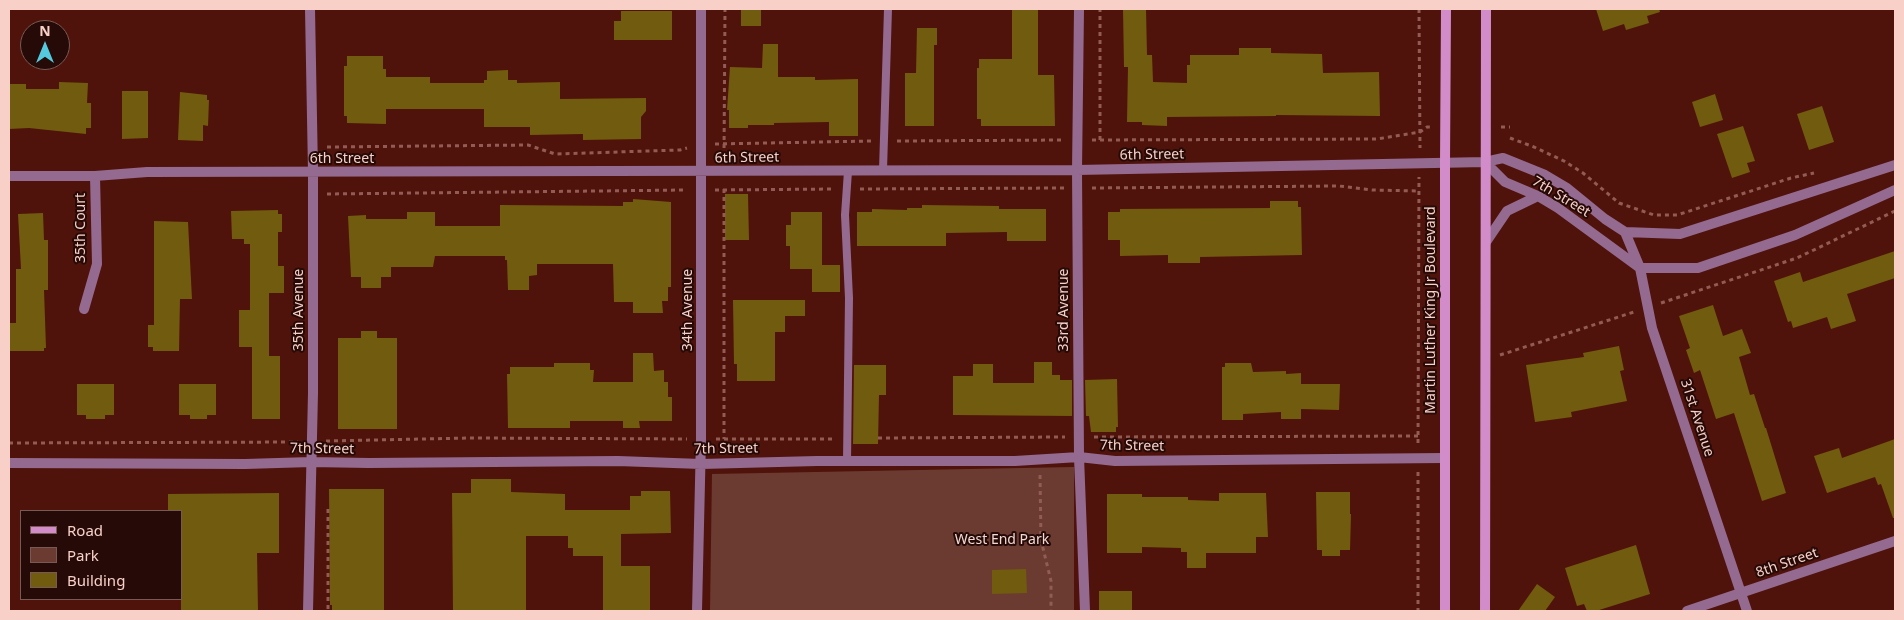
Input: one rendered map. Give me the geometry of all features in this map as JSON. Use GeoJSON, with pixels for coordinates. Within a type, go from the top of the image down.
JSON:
{"type":"FeatureCollection","features":[{"type":"Feature","properties":{"kind":"main road","name":"Martin Luther King Jr Boulevard"},"geometry":{"type":"LineString","coordinates":[[1445,611],[1446,9]]}},
{"type":"Feature","properties":{"kind":"main road"},"geometry":{"type":"LineString","coordinates":[[1486,9],[1486,611]]}},
{"type":"Feature","properties":{"kind":"street","name":"35th Avenue"},"geometry":{"type":"LineString","coordinates":[[308,611],[313,393],[313,148],[310,9]]}},
{"type":"Feature","properties":{"kind":"street","name":"34th Avenue"},"geometry":{"type":"LineString","coordinates":[[697,611],[701,464],[701,9]]}},
{"type":"Feature","properties":{"kind":"street","name":"33rd Avenue"},"geometry":{"type":"LineString","coordinates":[[1079,9],[1077,170],[1078,457],[1085,611]]}},
{"type":"Feature","properties":{"kind":"street","name":"7th Street"},"geometry":{"type":"LineString","coordinates":[[1485,162],[1503,158],[1545,175],[1567,188],[1624,232]]}},
{"type":"Feature","properties":{"kind":"street","name":"6th Street"},"geometry":{"type":"LineString","coordinates":[[9,176],[95,176],[146,172],[1077,170],[1485,162]]}},
{"type":"Feature","properties":{"kind":"street","name":"7th Street"},"geometry":{"type":"LineString","coordinates":[[1485,162],[1505,182],[1538,196],[1584,226],[1617,253],[1640,268]]}},
{"type":"Feature","properties":{"kind":"street"},"geometry":{"type":"LineString","coordinates":[[1624,232],[1680,234],[1895,166]]}},
{"type":"Feature","properties":{"kind":"street","name":"35th Court"},"geometry":{"type":"LineString","coordinates":[[84,309],[97,264],[95,176]]}},
{"type":"Feature","properties":{"kind":"street"},"geometry":{"type":"LineString","coordinates":[[1640,268],[1698,268],[1795,234],[1895,190]]}},
{"type":"Feature","properties":{"kind":"street"},"geometry":{"type":"LineString","coordinates":[[1486,242],[1507,211],[1538,196]]}},
{"type":"Feature","properties":{"kind":"street","name":"31st Avenue"},"geometry":{"type":"LineString","coordinates":[[1624,232],[1640,268],[1652,328],[1747,611]]}},
{"type":"Feature","properties":{"kind":"street","name":"7th Street"},"geometry":{"type":"LineString","coordinates":[[9,463],[245,464],[296,462],[618,461],[701,464],[847,461],[1015,461],[1078,457],[1115,461],[1444,458]]}},
{"type":"Feature","properties":{"kind":"street","name":"8th Street"},"geometry":{"type":"LineString","coordinates":[[1687,611],[1895,541]]}},
{"type":"Feature","properties":{"kind":"lane"},"geometry":{"type":"LineString","coordinates":[[883,170],[888,9]]}},
{"type":"Feature","properties":{"kind":"lane"},"geometry":{"type":"LineString","coordinates":[[847,461],[849,298],[845,215],[848,171]]}},
{"type":"Feature","properties":{"kind":"path"},"geometry":{"type":"LineString","coordinates":[[724,439],[723,172],[725,9]]}},
{"type":"Feature","properties":{"kind":"path"},"geometry":{"type":"LineString","coordinates":[[1100,9],[1100,140]]}},
{"type":"Feature","properties":{"kind":"path"},"geometry":{"type":"LineString","coordinates":[[1418,611],[1419,9]]}},
{"type":"Feature","properties":{"kind":"path"},"geometry":{"type":"LineString","coordinates":[[313,148],[528,145],[555,154],[680,150],[724,143],[1377,138],[1420,132],[1427,127],[1446,127]]}},
{"type":"Feature","properties":{"kind":"path"},"geometry":{"type":"LineString","coordinates":[[1486,127],[1510,127]]}},
{"type":"Feature","properties":{"kind":"path"},"geometry":{"type":"LineString","coordinates":[[1510,138],[1521,141],[1564,161],[1583,173],[1619,203],[1654,215],[1677,215],[1790,178],[1817,172]]}},
{"type":"Feature","properties":{"kind":"path"},"geometry":{"type":"LineString","coordinates":[[313,194],[1339,186],[1372,190],[1419,191]]}},
{"type":"Feature","properties":{"kind":"path"},"geometry":{"type":"LineString","coordinates":[[1486,358],[1797,258],[1895,211]]}},
{"type":"Feature","properties":{"kind":"path"},"geometry":{"type":"LineString","coordinates":[[296,432],[296,462]]}},
{"type":"Feature","properties":{"kind":"path"},"geometry":{"type":"LineString","coordinates":[[878,438],[1418,436]]}},
{"type":"Feature","properties":{"kind":"path"},"geometry":{"type":"LineString","coordinates":[[9,443],[311,442],[471,438],[847,438]]}},
{"type":"Feature","properties":{"kind":"path"},"geometry":{"type":"LineString","coordinates":[[1040,474],[1041,540],[1051,581],[1051,611]]}},
{"type":"Feature","properties":{"kind":"green space","name":"West End Park"},"geometry":{"type":"Polygon","coordinates":[[[1074,467],[1074,611],[710,611],[712,474],[1074,467]]]}},
{"type":"Feature","properties":{"kind":"building"},"geometry":{"type":"Polygon","coordinates":[[[741,9],[761,9],[761,26],[741,26],[741,9]]]}},
{"type":"Feature","properties":{"kind":"building"},"geometry":{"type":"Polygon","coordinates":[[[1012,9],[1038,9],[1038,75],[1054,75],[1055,126],[981,126],[981,119],[977,119],[977,68],[979,68],[979,59],[1012,59],[1012,9]]]}},
{"type":"Feature","properties":{"kind":"building"},"geometry":{"type":"Polygon","coordinates":[[[1123,9],[1146,9],[1147,55],[1152,55],[1153,82],[1187,83],[1187,65],[1190,65],[1190,55],[1239,55],[1239,48],[1271,48],[1271,53],[1322,54],[1323,73],[1379,72],[1380,116],[1167,117],[1167,126],[1127,122],[1128,67],[1124,67],[1123,9]]]}},
{"type":"Feature","properties":{"kind":"building"},"geometry":{"type":"Polygon","coordinates":[[[1596,9],[1659,9],[1660,12],[1647,16],[1649,23],[1626,30],[1624,24],[1603,31],[1596,9]]]}},
{"type":"Feature","properties":{"kind":"building"},"geometry":{"type":"Polygon","coordinates":[[[621,11],[672,11],[672,40],[614,40],[614,21],[621,21],[621,11]]]}},
{"type":"Feature","properties":{"kind":"building"},"geometry":{"type":"Polygon","coordinates":[[[917,28],[937,28],[937,45],[934,45],[934,126],[905,126],[905,73],[916,73],[917,28]]]}},
{"type":"Feature","properties":{"kind":"building"},"geometry":{"type":"Polygon","coordinates":[[[763,44],[778,44],[778,77],[815,77],[815,80],[858,79],[858,136],[829,136],[829,122],[774,123],[774,125],[748,125],[748,128],[729,128],[729,110],[727,110],[730,67],[762,68],[763,44]]]}},
{"type":"Feature","properties":{"kind":"building"},"geometry":{"type":"Polygon","coordinates":[[[347,56],[383,56],[383,69],[386,69],[386,77],[430,77],[430,83],[484,83],[484,80],[487,80],[487,71],[508,70],[508,80],[517,80],[517,83],[560,82],[560,99],[646,98],[646,111],[641,117],[641,139],[583,140],[583,134],[530,135],[530,127],[484,127],[484,109],[386,109],[386,124],[347,123],[347,116],[344,116],[344,66],[347,66],[347,56]]]}},
{"type":"Feature","properties":{"kind":"building"},"geometry":{"type":"Polygon","coordinates":[[[59,82],[88,83],[87,103],[91,103],[91,128],[86,128],[86,134],[29,128],[9,129],[9,84],[26,84],[26,89],[59,89],[59,82]]]}},
{"type":"Feature","properties":{"kind":"building"},"geometry":{"type":"Polygon","coordinates":[[[122,91],[148,91],[148,138],[122,139],[122,91]]]}},
{"type":"Feature","properties":{"kind":"building"},"geometry":{"type":"Polygon","coordinates":[[[180,92],[207,95],[207,100],[209,100],[208,126],[203,125],[203,141],[178,140],[180,92]]]}},
{"type":"Feature","properties":{"kind":"building"},"geometry":{"type":"Polygon","coordinates":[[[1715,94],[1723,120],[1700,127],[1692,102],[1715,94]]]}},
{"type":"Feature","properties":{"kind":"building"},"geometry":{"type":"Polygon","coordinates":[[[1822,106],[1834,142],[1809,150],[1797,114],[1822,106]]]}},
{"type":"Feature","properties":{"kind":"building"},"geometry":{"type":"Polygon","coordinates":[[[1743,126],[1755,161],[1747,163],[1750,172],[1732,178],[1717,134],[1743,126]]]}},
{"type":"Feature","properties":{"kind":"building"},"geometry":{"type":"Polygon","coordinates":[[[725,194],[748,194],[749,240],[725,240],[725,194]]]}},
{"type":"Feature","properties":{"kind":"building"},"geometry":{"type":"Polygon","coordinates":[[[633,199],[671,202],[671,287],[668,287],[668,301],[662,301],[663,313],[633,313],[633,302],[614,302],[613,264],[537,264],[537,275],[529,276],[529,290],[508,290],[507,260],[505,260],[505,256],[435,256],[433,267],[391,267],[391,277],[381,277],[381,288],[361,288],[361,277],[351,277],[348,216],[366,215],[366,219],[407,219],[407,212],[435,212],[435,226],[500,226],[500,205],[623,206],[623,202],[633,202],[633,199]]]}},
{"type":"Feature","properties":{"kind":"building"},"geometry":{"type":"Polygon","coordinates":[[[1270,201],[1298,201],[1298,207],[1301,207],[1302,255],[1200,257],[1200,263],[1168,263],[1168,255],[1120,256],[1120,240],[1108,240],[1108,212],[1120,212],[1120,209],[1270,208],[1270,201]]]}},
{"type":"Feature","properties":{"kind":"building"},"geometry":{"type":"Polygon","coordinates":[[[922,205],[999,206],[999,209],[1046,209],[1046,241],[1007,241],[1007,232],[946,233],[946,246],[857,246],[857,212],[872,212],[872,209],[907,210],[907,208],[922,208],[922,205]]]}},
{"type":"Feature","properties":{"kind":"building"},"geometry":{"type":"Polygon","coordinates":[[[278,210],[278,214],[282,214],[282,232],[278,232],[278,266],[284,266],[284,293],[269,293],[269,356],[280,356],[280,419],[252,419],[252,347],[239,347],[239,310],[250,310],[250,244],[244,244],[244,239],[232,239],[231,211],[278,210]]]}},
{"type":"Feature","properties":{"kind":"building"},"geometry":{"type":"Polygon","coordinates":[[[791,212],[822,212],[822,265],[840,265],[840,292],[812,292],[812,269],[790,269],[790,246],[786,246],[786,225],[791,225],[791,212]]]}},
{"type":"Feature","properties":{"kind":"building"},"geometry":{"type":"Polygon","coordinates":[[[43,213],[44,240],[48,240],[48,290],[44,290],[46,348],[44,348],[44,351],[9,351],[9,323],[16,323],[16,269],[21,269],[18,214],[43,213]]]}},
{"type":"Feature","properties":{"kind":"building"},"geometry":{"type":"Polygon","coordinates":[[[154,221],[188,222],[192,299],[180,299],[179,351],[153,351],[153,347],[148,347],[148,325],[154,325],[154,221]]]}},
{"type":"Feature","properties":{"kind":"building"},"geometry":{"type":"Polygon","coordinates":[[[1895,251],[1895,278],[1847,294],[1856,321],[1831,329],[1827,317],[1793,328],[1791,321],[1788,322],[1774,281],[1800,272],[1803,282],[1895,251]]]}},
{"type":"Feature","properties":{"kind":"building"},"geometry":{"type":"Polygon","coordinates":[[[733,300],[805,300],[805,316],[785,316],[785,332],[775,332],[775,381],[737,381],[737,364],[734,364],[733,300]]]}},
{"type":"Feature","properties":{"kind":"building"},"geometry":{"type":"Polygon","coordinates":[[[1713,305],[1723,336],[1742,329],[1751,353],[1739,357],[1750,395],[1754,394],[1766,428],[1786,493],[1762,501],[1734,413],[1716,419],[1700,370],[1694,373],[1686,350],[1690,348],[1679,316],[1713,305]]]}},
{"type":"Feature","properties":{"kind":"building"},"geometry":{"type":"Polygon","coordinates":[[[361,331],[377,331],[377,338],[397,338],[397,429],[338,429],[338,338],[361,338],[361,331]]]}},
{"type":"Feature","properties":{"kind":"building"},"geometry":{"type":"Polygon","coordinates":[[[1619,346],[1624,370],[1620,371],[1627,401],[1571,412],[1572,417],[1535,422],[1526,365],[1584,357],[1583,353],[1619,346]]]}},
{"type":"Feature","properties":{"kind":"building"},"geometry":{"type":"Polygon","coordinates":[[[633,353],[653,353],[654,371],[664,370],[664,382],[668,382],[668,397],[672,397],[672,421],[639,421],[640,428],[623,428],[623,421],[570,421],[570,428],[508,428],[507,374],[510,374],[510,367],[554,367],[554,363],[590,363],[590,370],[594,370],[593,382],[633,382],[633,353]]]}},
{"type":"Feature","properties":{"kind":"building"},"geometry":{"type":"Polygon","coordinates":[[[1034,362],[1052,362],[1052,375],[1060,375],[1060,380],[1072,380],[1072,416],[953,415],[953,376],[973,376],[973,364],[993,364],[993,383],[1034,383],[1034,362]]]}},
{"type":"Feature","properties":{"kind":"building"},"geometry":{"type":"Polygon","coordinates":[[[1225,363],[1251,363],[1253,372],[1286,371],[1286,374],[1301,373],[1301,384],[1340,384],[1339,410],[1301,409],[1301,419],[1281,419],[1281,412],[1243,414],[1243,420],[1222,420],[1222,367],[1225,367],[1225,363]]]}},
{"type":"Feature","properties":{"kind":"building"},"geometry":{"type":"Polygon","coordinates":[[[854,365],[886,365],[886,395],[879,395],[878,444],[853,444],[854,365]]]}},
{"type":"Feature","properties":{"kind":"building"},"geometry":{"type":"Polygon","coordinates":[[[1117,379],[1118,427],[1116,427],[1116,432],[1091,432],[1089,416],[1086,416],[1085,380],[1117,379]]]}},
{"type":"Feature","properties":{"kind":"building"},"geometry":{"type":"Polygon","coordinates":[[[77,384],[114,384],[114,415],[105,415],[105,419],[86,419],[86,415],[77,415],[77,384]]]}},
{"type":"Feature","properties":{"kind":"building"},"geometry":{"type":"Polygon","coordinates":[[[179,384],[216,384],[216,415],[207,415],[207,419],[190,419],[190,415],[179,415],[179,384]]]}},
{"type":"Feature","properties":{"kind":"building"},"geometry":{"type":"Polygon","coordinates":[[[1895,439],[1895,518],[1893,518],[1881,484],[1878,485],[1875,477],[1827,493],[1814,456],[1839,448],[1842,458],[1895,439]]]}},
{"type":"Feature","properties":{"kind":"building"},"geometry":{"type":"Polygon","coordinates":[[[471,479],[511,479],[511,492],[565,494],[565,510],[630,510],[630,496],[641,496],[641,491],[670,491],[671,533],[621,534],[621,566],[650,566],[650,611],[603,611],[603,556],[573,556],[573,548],[568,548],[568,536],[526,536],[526,611],[453,611],[452,493],[471,493],[471,479]]]}},
{"type":"Feature","properties":{"kind":"building"},"geometry":{"type":"Polygon","coordinates":[[[329,489],[384,489],[384,611],[332,611],[332,605],[330,605],[329,489]]]}},
{"type":"Feature","properties":{"kind":"building"},"geometry":{"type":"Polygon","coordinates":[[[1316,492],[1350,492],[1350,550],[1340,550],[1340,556],[1322,556],[1322,550],[1317,550],[1316,492]]]}},
{"type":"Feature","properties":{"kind":"building"},"geometry":{"type":"Polygon","coordinates":[[[279,493],[279,553],[257,553],[258,611],[181,611],[182,510],[168,510],[168,494],[279,493]]]}},
{"type":"Feature","properties":{"kind":"building"},"geometry":{"type":"Polygon","coordinates":[[[1219,493],[1266,493],[1268,537],[1256,537],[1256,553],[1206,553],[1206,568],[1187,568],[1187,552],[1181,552],[1181,548],[1142,547],[1142,553],[1107,553],[1107,494],[1142,494],[1142,497],[1188,497],[1188,500],[1219,501],[1219,493]]]}},
{"type":"Feature","properties":{"kind":"building"},"geometry":{"type":"Polygon","coordinates":[[[1636,545],[1650,594],[1596,611],[1587,611],[1584,604],[1577,606],[1565,568],[1636,545]]]}},
{"type":"Feature","properties":{"kind":"building"},"geometry":{"type":"Polygon","coordinates":[[[1026,569],[1027,593],[992,594],[992,570],[1026,569]]]}},
{"type":"Feature","properties":{"kind":"building"},"geometry":{"type":"Polygon","coordinates":[[[1537,584],[1555,597],[1545,611],[1518,611],[1537,584]]]}},
{"type":"Feature","properties":{"kind":"building"},"geometry":{"type":"Polygon","coordinates":[[[1099,591],[1132,591],[1132,611],[1099,611],[1099,591]]]}}]}
